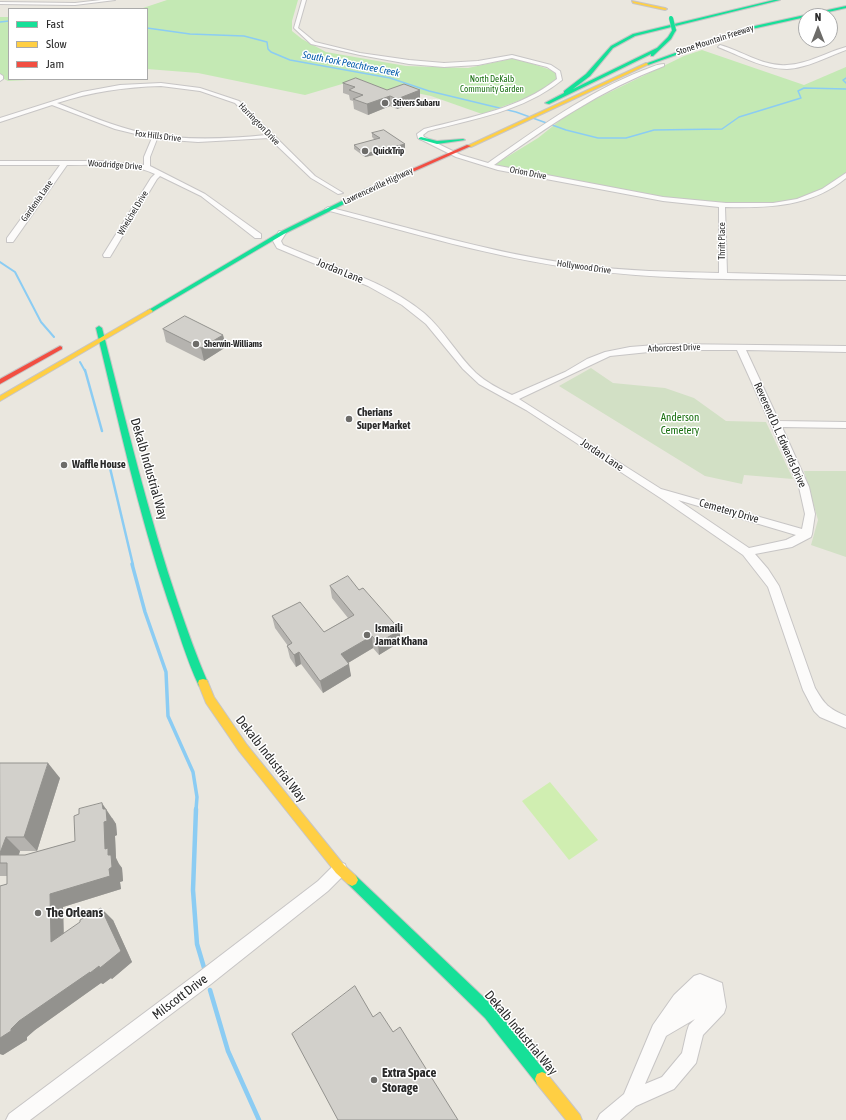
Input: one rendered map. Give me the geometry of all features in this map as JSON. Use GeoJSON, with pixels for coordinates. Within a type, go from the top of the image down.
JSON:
{"type":"FeatureCollection","features":[{"type":"Feature","properties":{"kind":"main road","name":"Stone Mountain Freeway"},"geometry":{"type":"LineString","coordinates":[[547,103],[580,82],[612,47],[634,35],[657,28],[778,0]]}},
{"type":"Feature","properties":{"kind":"main road"},"geometry":{"type":"LineString","coordinates":[[633,2],[664,4]]}},
{"type":"Feature","properties":{"kind":"main road","name":"Lawrenceville Highway"},"geometry":{"type":"LineString","coordinates":[[0,399],[282,233],[325,206],[347,189],[422,155],[539,114],[650,57],[670,38],[674,30],[671,18],[664,4]]}},
{"type":"Feature","properties":{"kind":"main road","name":"Stone Mountain Freeway"},"geometry":{"type":"LineString","coordinates":[[590,89],[656,60],[728,35],[791,18],[846,7]]}},
{"type":"Feature","properties":{"kind":"main road","name":"Lawrenceville Highway"},"geometry":{"type":"LineString","coordinates":[[325,206],[452,153],[516,121],[530,111],[660,48]]}},
{"type":"Feature","properties":{"kind":"main road"},"geometry":{"type":"LineString","coordinates":[[422,155],[420,138],[437,143],[463,140]]}},
{"type":"Feature","properties":{"kind":"main road"},"geometry":{"type":"LineString","coordinates":[[225,256],[304,211]]}},
{"type":"Feature","properties":{"kind":"main road","name":"Dekalb Industrial Way"},"geometry":{"type":"LineString","coordinates":[[110,321],[96,329],[102,338],[129,450],[148,514],[160,563],[193,660],[210,700],[243,748],[340,869],[490,1013],[575,1120]]}},
{"type":"Feature","properties":{"kind":"main road"},"geometry":{"type":"LineString","coordinates":[[0,382],[68,343]]}},
{"type":"Feature","properties":{"kind":"street"},"geometry":{"type":"LineString","coordinates":[[50,5],[54,0]]}},
{"type":"Feature","properties":{"kind":"street"},"geometry":{"type":"LineString","coordinates":[[0,4],[50,5],[113,0]]}},
{"type":"Feature","properties":{"kind":"street"},"geometry":{"type":"LineString","coordinates":[[304,0],[296,28],[313,43],[360,54],[409,62],[444,65],[478,64],[512,56],[555,68],[561,75],[560,80],[556,84],[538,94],[485,114],[426,130],[420,134],[420,138]]}},
{"type":"Feature","properties":{"kind":"street"},"geometry":{"type":"LineString","coordinates":[[720,46],[772,65],[787,67],[805,63],[846,48]]}},
{"type":"Feature","properties":{"kind":"street"},"geometry":{"type":"LineString","coordinates":[[489,165],[557,117],[602,90],[640,73],[662,66]]}},
{"type":"Feature","properties":{"kind":"street","name":"Harrington Drive"},"geometry":{"type":"LineString","coordinates":[[0,120],[52,103],[107,89],[160,85],[187,87],[226,96],[237,102],[248,111],[270,136],[313,177],[347,189]]}},
{"type":"Feature","properties":{"kind":"street","name":"Fox Hills Drive"},"geometry":{"type":"LineString","coordinates":[[52,103],[122,130],[155,137],[198,140],[270,136]]}},
{"type":"Feature","properties":{"kind":"street"},"geometry":{"type":"LineString","coordinates":[[147,167],[147,157],[155,137]]}},
{"type":"Feature","properties":{"kind":"street","name":"Orion Drive"},"geometry":{"type":"LineString","coordinates":[[420,138],[452,153],[489,165],[657,199],[722,207],[779,205],[814,197],[832,187],[846,175]]}},
{"type":"Feature","properties":{"kind":"street","name":"Woodridge Drive"},"geometry":{"type":"LineString","coordinates":[[0,163],[99,163],[147,167],[203,195],[258,236]]}},
{"type":"Feature","properties":{"kind":"street","name":"Gardenia Lane"},"geometry":{"type":"LineString","coordinates":[[10,240],[65,163]]}},
{"type":"Feature","properties":{"kind":"street","name":"Whelchel Drive"},"geometry":{"type":"LineString","coordinates":[[107,255],[154,178],[160,173]]}},
{"type":"Feature","properties":{"kind":"street","name":"Hollywood Drive"},"geometry":{"type":"LineString","coordinates":[[325,206],[532,260],[624,272],[846,278]]}},
{"type":"Feature","properties":{"kind":"street","name":"Thrift Place"},"geometry":{"type":"LineString","coordinates":[[722,207],[723,275]]}},
{"type":"Feature","properties":{"kind":"street","name":"Jordan Lane"},"geometry":{"type":"LineString","coordinates":[[282,233],[277,239],[277,243],[289,250],[367,282],[398,299],[430,324],[474,376],[493,389],[513,398],[747,552],[764,572],[773,586],[812,696],[825,713],[846,722]]}},
{"type":"Feature","properties":{"kind":"street","name":"Jordan Lane"},"geometry":{"type":"LineString","coordinates":[[247,253],[270,247],[289,250]]}},
{"type":"Feature","properties":{"kind":"street","name":"Arborcrest Drive"},"geometry":{"type":"LineString","coordinates":[[513,398],[608,354],[668,347],[846,349]]}},
{"type":"Feature","properties":{"kind":"street","name":"Reverend D. L. Edwards Drive"},"geometry":{"type":"LineString","coordinates":[[740,348],[804,487],[810,514],[807,534]]}},
{"type":"Feature","properties":{"kind":"street"},"geometry":{"type":"LineString","coordinates":[[775,424],[846,424]]}},
{"type":"Feature","properties":{"kind":"street","name":"Cemetery Drive"},"geometry":{"type":"LineString","coordinates":[[651,488],[807,534]]}},
{"type":"Feature","properties":{"kind":"street"},"geometry":{"type":"LineString","coordinates":[[747,552],[788,544],[807,534]]}},
{"type":"Feature","properties":{"kind":"street","name":"Milscott Drive"},"geometry":{"type":"LineString","coordinates":[[15,1120],[205,978],[323,886],[340,869]]}},
{"type":"Feature","properties":{"kind":"street"},"geometry":{"type":"LineString","coordinates":[[606,1120],[630,1100],[668,1084],[690,1057],[695,1031],[718,1007],[716,989],[685,1017],[660,1031],[630,1100]]}},
{"type":"Feature","properties":{"kind":"green space","name":"North DeKalb Community Garden"},"geometry":{"type":"Polygon","coordinates":[[[167,0],[298,0],[292,21],[292,31],[302,39],[326,52],[406,66],[468,68],[515,58],[557,72],[559,78],[547,88],[529,97],[482,114],[431,96],[407,91],[393,94],[359,79],[305,95],[198,73],[148,69],[148,8],[143,8],[167,0]]]}},
{"type":"Feature","properties":{"kind":"green space"},"geometry":{"type":"Polygon","coordinates":[[[0,17],[8,17],[8,80],[27,80],[8,81],[0,77],[0,17]]]}},
{"type":"Feature","properties":{"kind":"green space"},"geometry":{"type":"Polygon","coordinates":[[[702,50],[804,85],[846,67],[846,176],[835,187],[810,198],[782,205],[720,205],[645,198],[494,165],[538,138],[573,110],[684,56],[702,50]]]}},
{"type":"Feature","properties":{"kind":"green space","name":"Anderson Cemetery"},"geometry":{"type":"Polygon","coordinates":[[[591,368],[613,383],[665,388],[694,398],[726,421],[766,422],[793,479],[744,475],[742,484],[705,476],[559,386],[591,368]]]}},
{"type":"Feature","properties":{"kind":"green space"},"geometry":{"type":"Polygon","coordinates":[[[804,471],[846,471],[846,557],[811,545],[818,520],[804,471]]]}},
{"type":"Feature","properties":{"kind":"green space"},"geometry":{"type":"Polygon","coordinates":[[[550,782],[598,840],[569,860],[522,801],[550,782]]]}},
{"type":"Feature","properties":{"kind":"building"},"geometry":{"type":"Polygon","coordinates":[[[356,78],[387,90],[404,84],[420,90],[397,99],[390,96],[367,104],[353,99],[363,95],[349,90],[355,87],[343,83],[356,78]]]}},
{"type":"Feature","properties":{"kind":"building"},"geometry":{"type":"Polygon","coordinates":[[[384,130],[405,144],[365,154],[354,145],[380,138],[372,133],[384,130]]]}},
{"type":"Feature","properties":{"kind":"building"},"geometry":{"type":"Polygon","coordinates":[[[185,316],[223,335],[201,348],[163,329],[185,316]]]}},
{"type":"Feature","properties":{"kind":"building","name":"Ismaili Jamat Khana"},"geometry":{"type":"Polygon","coordinates":[[[348,576],[359,590],[363,588],[400,630],[378,643],[372,636],[341,654],[349,664],[320,681],[299,652],[294,655],[287,646],[292,643],[272,616],[300,602],[324,632],[354,615],[330,586],[348,576]]]}},
{"type":"Feature","properties":{"kind":"building"},"geometry":{"type":"Polygon","coordinates":[[[0,763],[48,763],[24,837],[6,837],[0,853],[0,763]]]}},
{"type":"Feature","properties":{"kind":"building"},"geometry":{"type":"Polygon","coordinates":[[[102,803],[103,809],[106,809],[107,821],[104,822],[105,849],[108,848],[108,855],[111,855],[112,867],[109,869],[110,876],[50,894],[51,942],[80,922],[80,920],[101,908],[121,951],[100,968],[99,966],[19,1021],[11,1029],[11,1031],[0,1038],[0,886],[7,884],[7,863],[0,863],[0,855],[25,855],[75,841],[74,816],[79,814],[79,809],[102,803]]]}},
{"type":"Feature","properties":{"kind":"building","name":"Extra Space Storage"},"geometry":{"type":"Polygon","coordinates":[[[355,986],[373,1017],[380,1012],[393,1032],[400,1027],[458,1120],[338,1120],[292,1034],[355,986]]]}},
{"type":"Feature","properties":{"kind":"waterway","name":"South Fork Peachtree Creek"},"geometry":{"type":"LineString","coordinates":[[0,22],[8,21]]}},
{"type":"Feature","properties":{"kind":"waterway","name":"South Fork Peachtree Creek"},"geometry":{"type":"LineString","coordinates":[[148,28],[190,34],[244,36],[267,42],[268,49],[271,52],[290,60],[390,78],[429,91],[516,112],[566,130],[598,138],[626,138],[654,130],[722,129],[739,117],[801,98],[798,91],[804,88],[846,89]]}},
{"type":"Feature","properties":{"kind":"waterway","name":"South Fork Peachtree Creek"},"geometry":{"type":"LineString","coordinates":[[846,78],[843,80],[846,83]]}},
{"type":"Feature","properties":{"kind":"waterway"},"geometry":{"type":"LineString","coordinates":[[0,262],[15,272],[41,322],[54,337]]}},
{"type":"Feature","properties":{"kind":"waterway"},"geometry":{"type":"LineString","coordinates":[[80,362],[85,371]]}},
{"type":"Feature","properties":{"kind":"waterway"},"geometry":{"type":"LineString","coordinates":[[85,370],[102,431]]}},
{"type":"Feature","properties":{"kind":"waterway"},"geometry":{"type":"LineString","coordinates":[[110,468],[133,565]]}},
{"type":"Feature","properties":{"kind":"waterway"},"geometry":{"type":"LineString","coordinates":[[132,564],[145,612],[166,672],[168,716],[193,772],[197,797],[196,810]]}},
{"type":"Feature","properties":{"kind":"waterway"},"geometry":{"type":"LineString","coordinates":[[196,809],[193,890],[197,944],[205,971]]}},
{"type":"Feature","properties":{"kind":"waterway"},"geometry":{"type":"LineString","coordinates":[[210,990],[228,1051],[259,1120]]}},
{"type":"Feature","properties":{"kind":"traffic: fast"},"geometry":{"type":"LineString","coordinates":[[566,92],[588,75],[612,47],[634,35],[778,0]]}},
{"type":"Feature","properties":{"kind":"traffic: fast"},"geometry":{"type":"LineString","coordinates":[[647,64],[742,30],[846,7]]}},
{"type":"Feature","properties":{"kind":"traffic: fast"},"geometry":{"type":"LineString","coordinates":[[671,18],[674,30]]}},
{"type":"Feature","properties":{"kind":"traffic: fast"},"geometry":{"type":"LineString","coordinates":[[652,55],[670,38],[674,30]]}},
{"type":"Feature","properties":{"kind":"traffic: fast"},"geometry":{"type":"LineString","coordinates":[[547,103],[660,48]]}},
{"type":"Feature","properties":{"kind":"traffic: fast"},"geometry":{"type":"LineString","coordinates":[[421,138],[437,143],[463,140]]}},
{"type":"Feature","properties":{"kind":"traffic: fast"},"geometry":{"type":"LineString","coordinates":[[150,311],[282,233],[372,188]]}},
{"type":"Feature","properties":{"kind":"traffic: fast"},"geometry":{"type":"LineString","coordinates":[[99,328],[129,450],[160,563],[193,660],[203,683]]}},
{"type":"Feature","properties":{"kind":"traffic: fast"},"geometry":{"type":"LineString","coordinates":[[352,880],[490,1013],[542,1079]]}},
{"type":"Feature","properties":{"kind":"traffic: slow"},"geometry":{"type":"LineString","coordinates":[[633,2],[665,9]]}},
{"type":"Feature","properties":{"kind":"traffic: slow"},"geometry":{"type":"LineString","coordinates":[[469,146],[647,64]]}},
{"type":"Feature","properties":{"kind":"traffic: slow"},"geometry":{"type":"LineString","coordinates":[[0,399],[150,311]]}},
{"type":"Feature","properties":{"kind":"traffic: slow"},"geometry":{"type":"LineString","coordinates":[[203,683],[210,700],[243,748],[340,869],[352,880]]}},
{"type":"Feature","properties":{"kind":"traffic: slow"},"geometry":{"type":"LineString","coordinates":[[542,1079],[575,1120]]}},
{"type":"Feature","properties":{"kind":"traffic: jam"},"geometry":{"type":"LineString","coordinates":[[372,188],[469,146]]}},
{"type":"Feature","properties":{"kind":"traffic: jam"},"geometry":{"type":"LineString","coordinates":[[0,382],[60,348]]}},
{"type":"Feature","properties":{"kind":"place","name":"Stivers Subaru"},"geometry":{"type":"Point","coordinates":[385,103]}},
{"type":"Feature","properties":{"kind":"place","name":"QuickTrip"},"geometry":{"type":"Point","coordinates":[365,151]}},
{"type":"Feature","properties":{"kind":"place","name":"Sherwin-Williams"},"geometry":{"type":"Point","coordinates":[196,344]}},
{"type":"Feature","properties":{"kind":"place","name":"Cherians Super Market"},"geometry":{"type":"Point","coordinates":[349,419]}},
{"type":"Feature","properties":{"kind":"place","name":"Waffle House"},"geometry":{"type":"Point","coordinates":[64,465]}},
{"type":"Feature","properties":{"kind":"place","name":"Ismaili Jamat Khana"},"geometry":{"type":"Point","coordinates":[367,635]}},
{"type":"Feature","properties":{"kind":"place","name":"The Orleans"},"geometry":{"type":"Point","coordinates":[38,913]}},
{"type":"Feature","properties":{"kind":"place","name":"Extra Space Storage"},"geometry":{"type":"Point","coordinates":[374,1080]}}]}
